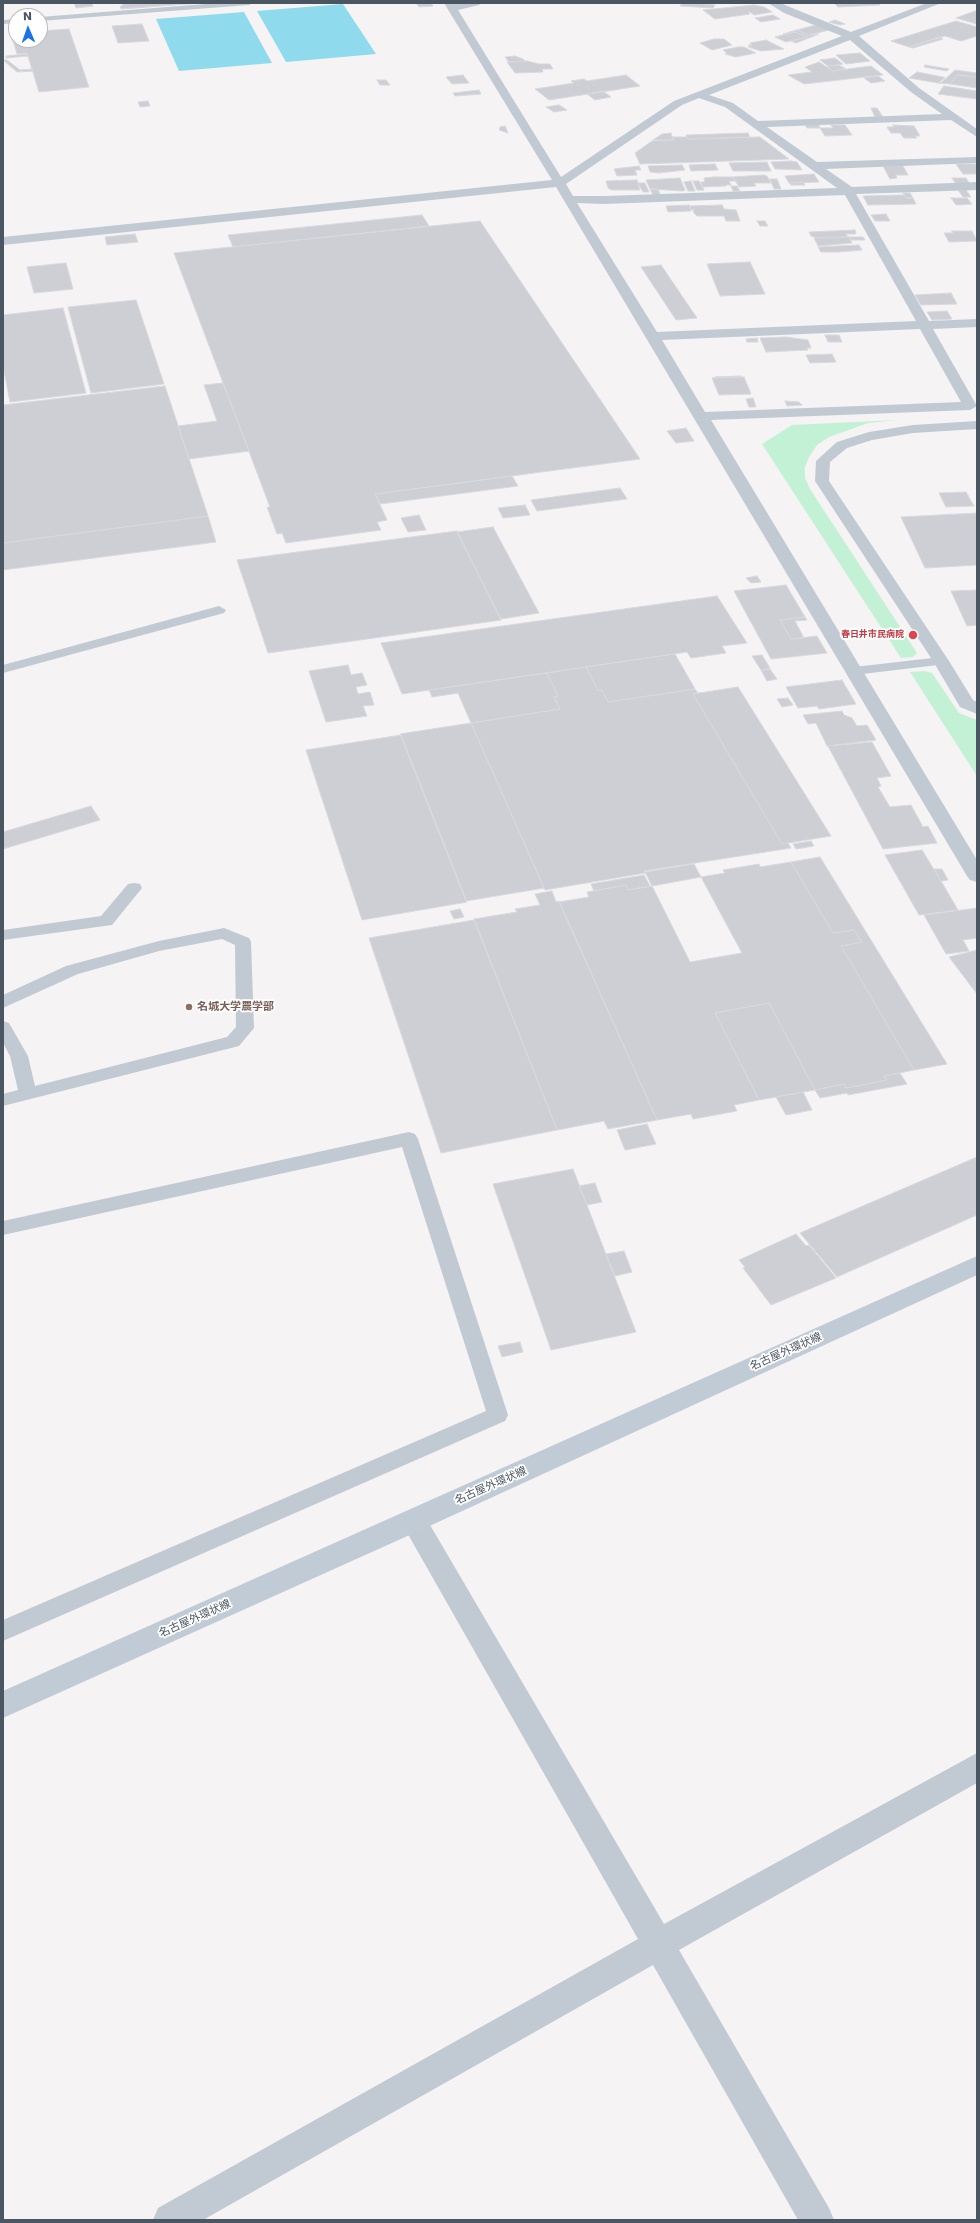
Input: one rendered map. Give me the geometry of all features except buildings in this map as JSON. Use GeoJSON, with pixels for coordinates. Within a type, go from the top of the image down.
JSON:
{"type":"FeatureCollection","features":[{"type":"Feature","properties":{"kind":"main road","name":"名古屋外環状線"},"geometry":{"type":"LineString","coordinates":[[3,1705],[414,1521],[977,1265]]}},
{"type":"Feature","properties":{"kind":"street"},"geometry":{"type":"LineString","coordinates":[[476,3],[451,5],[653,336],[977,876]]}},
{"type":"Feature","properties":{"kind":"street"},"geometry":{"type":"LineString","coordinates":[[773,3],[787,11],[852,36],[916,90],[977,134]]}},
{"type":"Feature","properties":{"kind":"street"},"geometry":{"type":"LineString","coordinates":[[3,241],[560,183],[678,103],[697,94],[936,3]]}},
{"type":"Feature","properties":{"kind":"street"},"geometry":{"type":"LineString","coordinates":[[697,94],[729,105],[812,166],[848,190],[970,406],[701,416]]}},
{"type":"Feature","properties":{"kind":"street"},"geometry":{"type":"LineString","coordinates":[[755,124],[954,117]]}},
{"type":"Feature","properties":{"kind":"street"},"geometry":{"type":"LineString","coordinates":[[812,166],[977,160]]}},
{"type":"Feature","properties":{"kind":"street"},"geometry":{"type":"LineString","coordinates":[[570,200],[977,186]]}},
{"type":"Feature","properties":{"kind":"street"},"geometry":{"type":"LineString","coordinates":[[653,336],[977,323]]}},
{"type":"Feature","properties":{"kind":"street"},"geometry":{"type":"LineString","coordinates":[[977,425],[913,429],[869,436],[842,445],[823,461],[822,481],[941,661],[966,703],[977,709]]}},
{"type":"Feature","properties":{"kind":"street"},"geometry":{"type":"LineString","coordinates":[[414,1521],[817,2220]]}},
{"type":"Feature","properties":{"kind":"street"},"geometry":{"type":"LineString","coordinates":[[170,2220],[659,1944],[977,1767]]}},
{"type":"Feature","properties":{"kind":"lane"},"geometry":{"type":"LineString","coordinates":[[48,18],[249,3]]}},
{"type":"Feature","properties":{"kind":"lane"},"geometry":{"type":"LineString","coordinates":[[3,668],[219,610]]}},
{"type":"Feature","properties":{"kind":"lane"},"geometry":{"type":"LineString","coordinates":[[854,671],[941,661]]}},
{"type":"Feature","properties":{"kind":"lane"},"geometry":{"type":"LineString","coordinates":[[3,935],[106,921],[134,888]]}},
{"type":"Feature","properties":{"kind":"lane"},"geometry":{"type":"LineString","coordinates":[[3,1002],[72,970],[159,946],[224,933],[243,942],[245,1028],[233,1042],[3,1100]]}},
{"type":"Feature","properties":{"kind":"lane"},"geometry":{"type":"LineString","coordinates":[[3,1027],[19,1056],[28,1093]]}},
{"type":"Feature","properties":{"kind":"lane"},"geometry":{"type":"LineString","coordinates":[[3,1228],[409,1138],[498,1415],[3,1632]]}},
{"type":"Feature","properties":{"kind":"green space"},"geometry":{"type":"Polygon","coordinates":[[[898,420],[868,423],[829,437],[817,445],[809,457],[805,467],[805,478],[810,489],[917,653],[913,657],[901,658],[762,444],[792,425],[898,420]]]}},
{"type":"Feature","properties":{"kind":"green space"},"geometry":{"type":"Polygon","coordinates":[[[925,671],[932,673],[959,713],[977,720],[977,776],[910,672],[925,671]]]}},
{"type":"Feature","properties":{"kind":"water"},"geometry":{"type":"Polygon","coordinates":[[[343,4],[376,54],[286,62],[257,11],[343,4]]]}},
{"type":"Feature","properties":{"kind":"water"},"geometry":{"type":"Polygon","coordinates":[[[244,12],[272,63],[179,71],[156,19],[244,12]]]}},
{"type":"Feature","properties":{"kind":"place","name":"春日井市民病院"},"geometry":{"type":"Point","coordinates":[913,635]}},
{"type":"Feature","properties":{"kind":"place","name":"名城大学農学部"},"geometry":{"type":"Point","coordinates":[189,1007]}}]}
